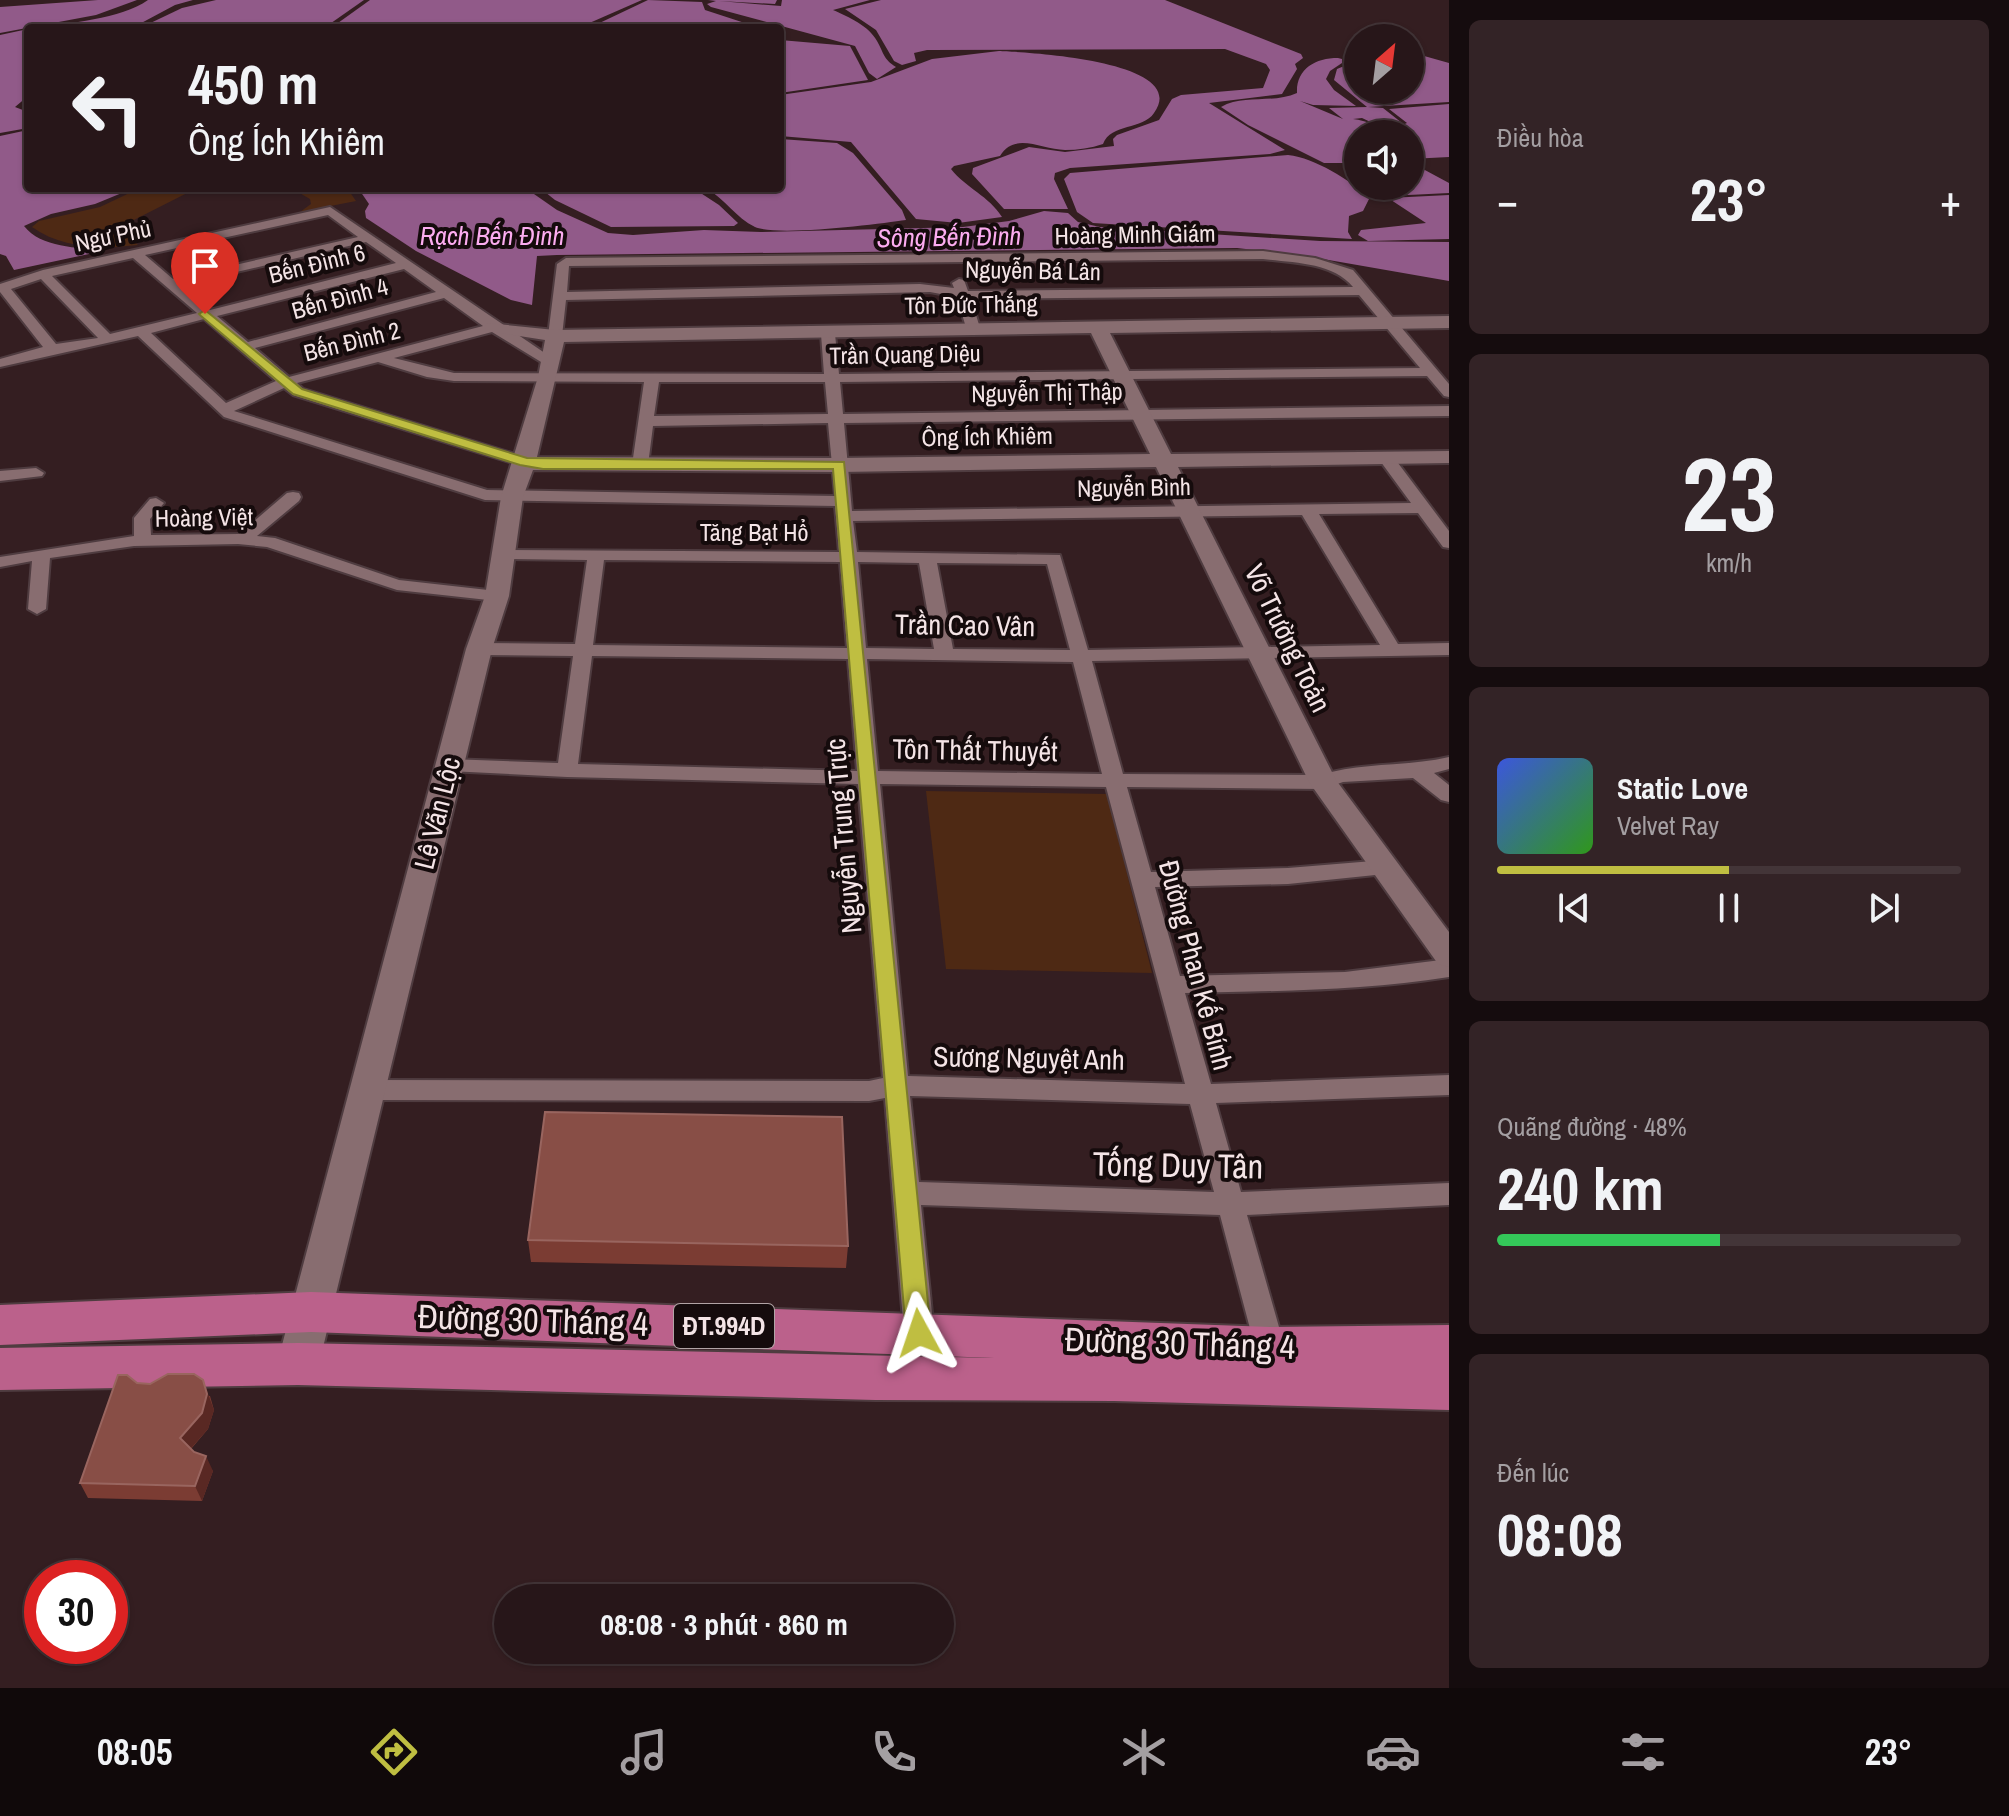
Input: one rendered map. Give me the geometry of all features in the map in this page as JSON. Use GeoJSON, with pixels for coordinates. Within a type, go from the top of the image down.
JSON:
{"type":"FeatureCollection","features":[{"type":"Feature","properties":{"kind":"main road","name":"Đường 30 Tháng 4"},"geometry":{"type":"LineString","coordinates":[[0,1325],[311,1312],[919,1333],[1449,1388]]}},
{"type":"Feature","properties":{"kind":"main road"},"geometry":{"type":"LineString","coordinates":[[598,1372],[603,1322]]}},
{"type":"Feature","properties":{"kind":"main road","name":"Đường 30 Tháng 4"},"geometry":{"type":"LineString","coordinates":[[0,1369],[298,1364],[875,1379],[1114,1380],[1276,1368],[1449,1346]]}},
{"type":"Feature","properties":{"kind":"street","name":"Ngư Phủ"},"geometry":{"type":"LineString","coordinates":[[2,291],[11,282],[43,274],[330,211]]}},
{"type":"Feature","properties":{"kind":"street","name":"Tôn Đức Thắng"},"geometry":{"type":"LineString","coordinates":[[330,211],[494,327],[551,358],[828,334],[1449,322]]}},
{"type":"Feature","properties":{"kind":"street"},"geometry":{"type":"LineString","coordinates":[[287,220],[324,220],[351,226]]}},
{"type":"Feature","properties":{"kind":"street"},"geometry":{"type":"LineString","coordinates":[[172,283],[368,238]]}},
{"type":"Feature","properties":{"kind":"street"},"geometry":{"type":"LineString","coordinates":[[136,254],[298,392],[525,462]]}},
{"type":"Feature","properties":{"kind":"street","name":"Hoàng Minh Giám"},"geometry":{"type":"LineString","coordinates":[[566,262],[1273,256],[1343,270],[1392,323],[1449,393]]}},
{"type":"Feature","properties":{"kind":"street"},"geometry":{"type":"LineString","coordinates":[[950,259],[974,331]]}},
{"type":"Feature","properties":{"kind":"street","name":"Lê Văn Lộc"},"geometry":{"type":"LineString","coordinates":[[298,1364],[479,649],[497,596],[512,497],[525,462],[551,358],[563,264],[566,262]]}},
{"type":"Feature","properties":{"kind":"street","name":"Bến Đình 6"},"geometry":{"type":"LineString","coordinates":[[0,363],[52,349],[66,350],[405,265]]}},
{"type":"Feature","properties":{"kind":"street"},"geometry":{"type":"LineString","coordinates":[[43,274],[106,338]]}},
{"type":"Feature","properties":{"kind":"street","name":"Nguyễn Bá Lân"},"geometry":{"type":"LineString","coordinates":[[561,296],[875,291],[915,286],[941,287],[964,295],[1363,291]]}},
{"type":"Feature","properties":{"kind":"street"},"geometry":{"type":"LineString","coordinates":[[2,291],[52,349]]}},
{"type":"Feature","properties":{"kind":"street","name":"Bến Đình 4"},"geometry":{"type":"LineString","coordinates":[[244,347],[447,293]]}},
{"type":"Feature","properties":{"kind":"street","name":"Bến Đình 2"},"geometry":{"type":"LineString","coordinates":[[223,410],[285,382],[494,327]]}},
{"type":"Feature","properties":{"kind":"street","name":"Võ Trường Toản"},"geometry":{"type":"LineString","coordinates":[[1099,330],[1124,375],[1323,782],[1449,956]]}},
{"type":"Feature","properties":{"kind":"street"},"geometry":{"type":"LineString","coordinates":[[141,331],[223,410]]}},
{"type":"Feature","properties":{"kind":"street","name":"Nguyễn Trung Trực"},"geometry":{"type":"LineString","coordinates":[[828,334],[919,1333]]}},
{"type":"Feature","properties":{"kind":"street","name":"Trần Quang Diệu"},"geometry":{"type":"LineString","coordinates":[[381,358],[448,376],[551,358],[652,378],[1432,372]]}},
{"type":"Feature","properties":{"kind":"street"},"geometry":{"type":"LineString","coordinates":[[640,465],[652,378]]}},
{"type":"Feature","properties":{"kind":"street","name":"Nguyễn Bình"},"geometry":{"type":"LineString","coordinates":[[223,410],[235,417],[485,495],[844,508],[1190,512],[1423,508]]}},
{"type":"Feature","properties":{"kind":"street","name":"Nguyễn Thị Thập"},"geometry":{"type":"LineString","coordinates":[[646,421],[1449,411]]}},
{"type":"Feature","properties":{"kind":"street","name":"Ông Ích Khiêm"},"geometry":{"type":"LineString","coordinates":[[525,462],[839,465],[1449,457]]}},
{"type":"Feature","properties":{"kind":"street"},"geometry":{"type":"LineString","coordinates":[[1386,458],[1449,543]]}},
{"type":"Feature","properties":{"kind":"street"},"geometry":{"type":"LineString","coordinates":[[0,476],[36,473]]}},
{"type":"Feature","properties":{"kind":"street"},"geometry":{"type":"LineString","coordinates":[[244,538],[293,497]]}},
{"type":"Feature","properties":{"kind":"street"},"geometry":{"type":"LineString","coordinates":[[143,543],[142,518],[156,503]]}},
{"type":"Feature","properties":{"kind":"street"},"geometry":{"type":"LineString","coordinates":[[1308,510],[1393,651]]}},
{"type":"Feature","properties":{"kind":"street","name":"Hoàng Việt"},"geometry":{"type":"LineString","coordinates":[[0,562],[143,543],[244,538],[269,542],[405,587],[497,596]]}},
{"type":"Feature","properties":{"kind":"street","name":"Tăng Bạt Hổ"},"geometry":{"type":"LineString","coordinates":[[503,554],[1054,559]]}},
{"type":"Feature","properties":{"kind":"street"},"geometry":{"type":"LineString","coordinates":[[37,609],[41,555]]}},
{"type":"Feature","properties":{"kind":"street"},"geometry":{"type":"LineString","coordinates":[[567,771],[596,556]]}},
{"type":"Feature","properties":{"kind":"street"},"geometry":{"type":"LineString","coordinates":[[927,558],[944,653]]}},
{"type":"Feature","properties":{"kind":"street","name":"Đường Phan Kế Bính"},"geometry":{"type":"LineString","coordinates":[[1054,559],[1276,1368]]}},
{"type":"Feature","properties":{"kind":"street","name":"Trần Cao Vân"},"geometry":{"type":"LineString","coordinates":[[479,649],[857,651],[1080,656],[1449,649]]}},
{"type":"Feature","properties":{"kind":"street","name":"Tôn Thất Thuyết"},"geometry":{"type":"LineString","coordinates":[[449,765],[567,771],[1323,782],[1341,776],[1418,771],[1449,763]]}},
{"type":"Feature","properties":{"kind":"street"},"geometry":{"type":"LineString","coordinates":[[1418,771],[1449,795]]}},
{"type":"Feature","properties":{"kind":"street"},"geometry":{"type":"LineString","coordinates":[[1142,880],[1288,876],[1385,867]]}},
{"type":"Feature","properties":{"kind":"street"},"geometry":{"type":"LineString","coordinates":[[1171,985],[1405,977],[1449,968]]}},
{"type":"Feature","properties":{"kind":"street","name":"Sương Nguyệt Anh"},"geometry":{"type":"LineString","coordinates":[[367,1090],[869,1091],[896,1086],[1200,1094],[1449,1085]]}},
{"type":"Feature","properties":{"kind":"street","name":"Tống Duy Tân"},"geometry":{"type":"LineString","coordinates":[[906,1193],[1231,1204],[1449,1194]]}},
{"type":"Feature","properties":{"kind":"shaded area"},"geometry":{"type":"Polygon","coordinates":[[[132,192],[189,192],[122,226],[121,230],[138,245],[83,246],[56,240],[32,227],[39,221],[100,207],[132,192]]]}},
{"type":"Feature","properties":{"kind":"shaded area"},"geometry":{"type":"Polygon","coordinates":[[[298,192],[350,192],[356,201],[300,212],[311,204],[310,199],[298,192]]]}},
{"type":"Feature","properties":{"kind":"shaded area"},"geometry":{"type":"Polygon","coordinates":[[[926,791],[1107,794],[1152,973],[946,969],[926,791]]]}},
{"type":"Feature","properties":{"kind":"water"},"geometry":{"type":"Polygon","coordinates":[[[137,0],[96,15],[48,24],[24,24],[24,28],[0,33],[0,7],[137,0]]]}},
{"type":"Feature","properties":{"kind":"water"},"geometry":{"type":"Polygon","coordinates":[[[148,0],[193,0],[175,5],[139,24],[64,24],[109,16],[148,0]]]}},
{"type":"Feature","properties":{"kind":"water"},"geometry":{"type":"Polygon","coordinates":[[[216,0],[364,0],[330,24],[148,24],[182,8],[216,0]]]}},
{"type":"Feature","properties":{"kind":"water"},"geometry":{"type":"Polygon","coordinates":[[[370,0],[642,0],[587,24],[337,24],[370,0]]]}},
{"type":"Feature","properties":{"kind":"water"},"geometry":{"type":"Polygon","coordinates":[[[648,0],[702,2],[705,10],[748,24],[597,24],[648,0]]]}},
{"type":"Feature","properties":{"kind":"water"},"geometry":{"type":"Polygon","coordinates":[[[708,0],[777,0],[775,4],[719,1],[781,6],[782,0],[870,0],[833,10],[864,26],[896,67],[877,79],[869,73],[855,46],[707,4],[716,1],[708,0]]]}},
{"type":"Feature","properties":{"kind":"water"},"geometry":{"type":"Polygon","coordinates":[[[881,0],[1165,0],[1301,54],[1303,58],[1295,64],[1297,69],[1282,94],[1209,103],[1285,150],[1270,154],[1070,168],[1055,173],[1054,179],[1068,209],[1004,209],[972,174],[973,168],[1029,147],[1065,152],[1114,146],[1113,139],[1117,135],[1159,120],[1172,99],[1181,95],[1263,88],[1270,70],[1266,64],[1225,49],[927,50],[914,53],[916,61],[902,65],[894,61],[876,30],[845,9],[881,0]]]}},
{"type":"Feature","properties":{"kind":"water"},"geometry":{"type":"Polygon","coordinates":[[[24,30],[24,99],[15,107],[24,110],[24,129],[0,133],[0,35],[24,30]]]}},
{"type":"Feature","properties":{"kind":"water"},"geometry":{"type":"Polygon","coordinates":[[[784,40],[850,46],[868,80],[784,92],[784,40]]]}},
{"type":"Feature","properties":{"kind":"water"},"geometry":{"type":"Polygon","coordinates":[[[999,51],[1069,57],[1128,70],[1149,81],[1159,95],[1154,113],[1149,118],[1120,129],[1107,137],[1103,144],[1065,150],[1021,143],[1006,149],[1000,156],[954,166],[951,169],[957,176],[991,203],[1002,217],[958,223],[916,219],[851,142],[784,136],[784,94],[871,82],[932,59],[999,51]]]}},
{"type":"Feature","properties":{"kind":"water"},"geometry":{"type":"Polygon","coordinates":[[[1424,56],[1449,63],[1449,102],[1424,104],[1424,56]]]}},
{"type":"Feature","properties":{"kind":"water"},"geometry":{"type":"Polygon","coordinates":[[[1338,58],[1342,59],[1342,63],[1330,71],[1326,79],[1344,97],[1344,104],[1356,106],[1313,105],[1300,101],[1343,119],[1329,108],[1367,107],[1363,104],[1417,104],[1368,107],[1383,108],[1398,120],[1344,120],[1344,163],[1324,163],[1248,125],[1221,107],[1239,101],[1297,93],[1300,77],[1308,66],[1338,58]]]}},
{"type":"Feature","properties":{"kind":"water"},"geometry":{"type":"Polygon","coordinates":[[[1344,66],[1344,88],[1334,80],[1337,69],[1344,66]]]}},
{"type":"Feature","properties":{"kind":"water"},"geometry":{"type":"Polygon","coordinates":[[[1449,104],[1449,157],[1424,158],[1424,120],[1403,120],[1389,109],[1449,104]]]}},
{"type":"Feature","properties":{"kind":"water"},"geometry":{"type":"Polygon","coordinates":[[[24,131],[24,192],[124,192],[95,204],[51,214],[24,226],[50,243],[103,251],[14,270],[6,256],[0,254],[0,136],[24,131]]]}},
{"type":"Feature","properties":{"kind":"water"},"geometry":{"type":"Polygon","coordinates":[[[784,139],[837,143],[853,153],[902,210],[906,220],[829,229],[767,230],[748,223],[712,192],[784,192],[784,139]]]}},
{"type":"Feature","properties":{"kind":"water"},"geometry":{"type":"Polygon","coordinates":[[[1288,155],[1320,165],[1344,178],[1344,200],[1368,200],[1363,211],[1349,216],[1348,232],[1352,239],[1093,223],[1077,212],[1064,179],[1070,173],[1288,155]]]}},
{"type":"Feature","properties":{"kind":"water"},"geometry":{"type":"Polygon","coordinates":[[[1424,170],[1449,183],[1449,193],[1424,194],[1424,170]]]}},
{"type":"Feature","properties":{"kind":"water","name":"Rạch Bến Đình"},"geometry":{"type":"Polygon","coordinates":[[[361,192],[533,192],[557,210],[608,233],[633,235],[704,230],[761,232],[963,227],[1009,221],[1044,211],[1068,213],[1078,222],[1100,227],[1320,241],[1449,242],[1449,281],[1300,255],[1237,248],[557,255],[537,256],[532,305],[511,300],[416,251],[366,218],[365,211],[369,204],[361,192]]]}},
{"type":"Feature","properties":{"kind":"water"},"geometry":{"type":"Polygon","coordinates":[[[545,192],[699,192],[738,223],[734,226],[611,227],[545,192]]]}},
{"type":"Feature","properties":{"kind":"water"},"geometry":{"type":"Polygon","coordinates":[[[1449,195],[1449,239],[1368,241],[1358,235],[1361,230],[1426,223],[1391,200],[1424,200],[1424,196],[1449,195]]]}},
{"type":"Feature","properties":{"kind":"building"},"geometry":{"type":"Polygon","coordinates":[[[545,1112],[842,1117],[848,1246],[528,1240],[545,1112]]]}},
{"type":"Feature","properties":{"kind":"building"},"geometry":{"type":"Polygon","coordinates":[[[168,1374],[194,1374],[203,1380],[207,1394],[202,1413],[180,1438],[194,1452],[206,1456],[195,1486],[80,1483],[118,1375],[127,1375],[137,1383],[150,1384],[168,1374]]]}},
{"type":"Feature","properties":{"kind":"route"},"geometry":{"type":"LineString","coordinates":[[205,314],[298,392],[525,462],[543,465],[839,465],[919,1333]]}},
{"type":"Feature","properties":{"kind":"water label","name":"Sông Bến Đình"},"geometry":{"type":"Point","coordinates":[949,237]}}]}
